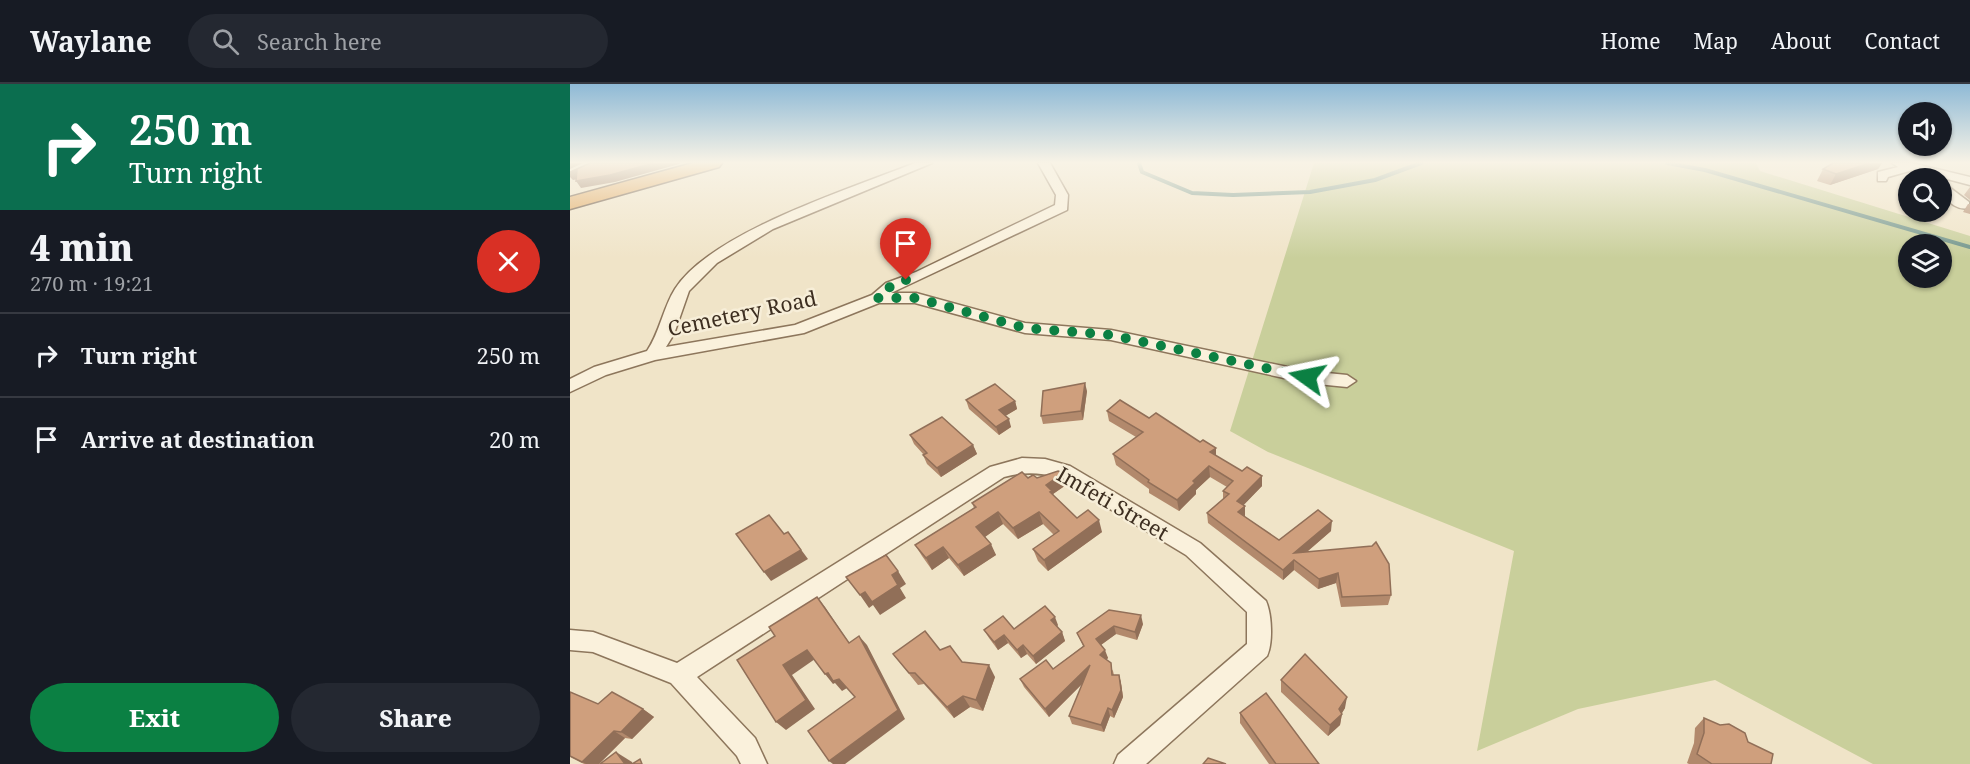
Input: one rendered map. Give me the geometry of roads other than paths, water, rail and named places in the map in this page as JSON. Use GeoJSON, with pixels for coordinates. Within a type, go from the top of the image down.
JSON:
{"type":"FeatureCollection","features":[{"type":"Feature","properties":{"kind":"highway"},"geometry":{"type":"LineString","coordinates":[[570,203],[600,195]]}},
{"type":"Feature","properties":{"kind":"street"},"geometry":{"type":"LineString","coordinates":[[653,355],[666,334],[682,290],[712,260],[768,226],[846,195]]}},
{"type":"Feature","properties":{"kind":"street"},"geometry":{"type":"LineString","coordinates":[[877,298],[891,286],[930,270],[1062,207],[1062,195]]}},
{"type":"Feature","properties":{"kind":"street"},"geometry":{"type":"LineString","coordinates":[[1952,197],[1964,205]]}},
{"type":"Feature","properties":{"kind":"street","name":"Cemetery Road"},"geometry":{"type":"LineString","coordinates":[[570,386],[600,371],[653,355],[798,329],[877,298],[916,298],[1025,328],[1111,335],[1307,377],[1347,381]]}},
{"type":"Feature","properties":{"kind":"street","name":"Imfeti Street"},"geometry":{"type":"LineString","coordinates":[[679,675],[997,472],[1022,464],[1042,465],[1063,471],[1193,549],[1258,608],[1259,649],[1127,764]]}},
{"type":"Feature","properties":{"kind":"street"},"geometry":{"type":"LineString","coordinates":[[570,640],[593,642],[679,675],[746,747],[754,764]]}},
{"type":"Feature","properties":{"kind":"waterway"},"geometry":{"type":"LineString","coordinates":[[1228,195],[1240,195]]}},
{"type":"Feature","properties":{"kind":"waterway"},"geometry":{"type":"LineString","coordinates":[[1790,195],[1970,247]]}}]}
